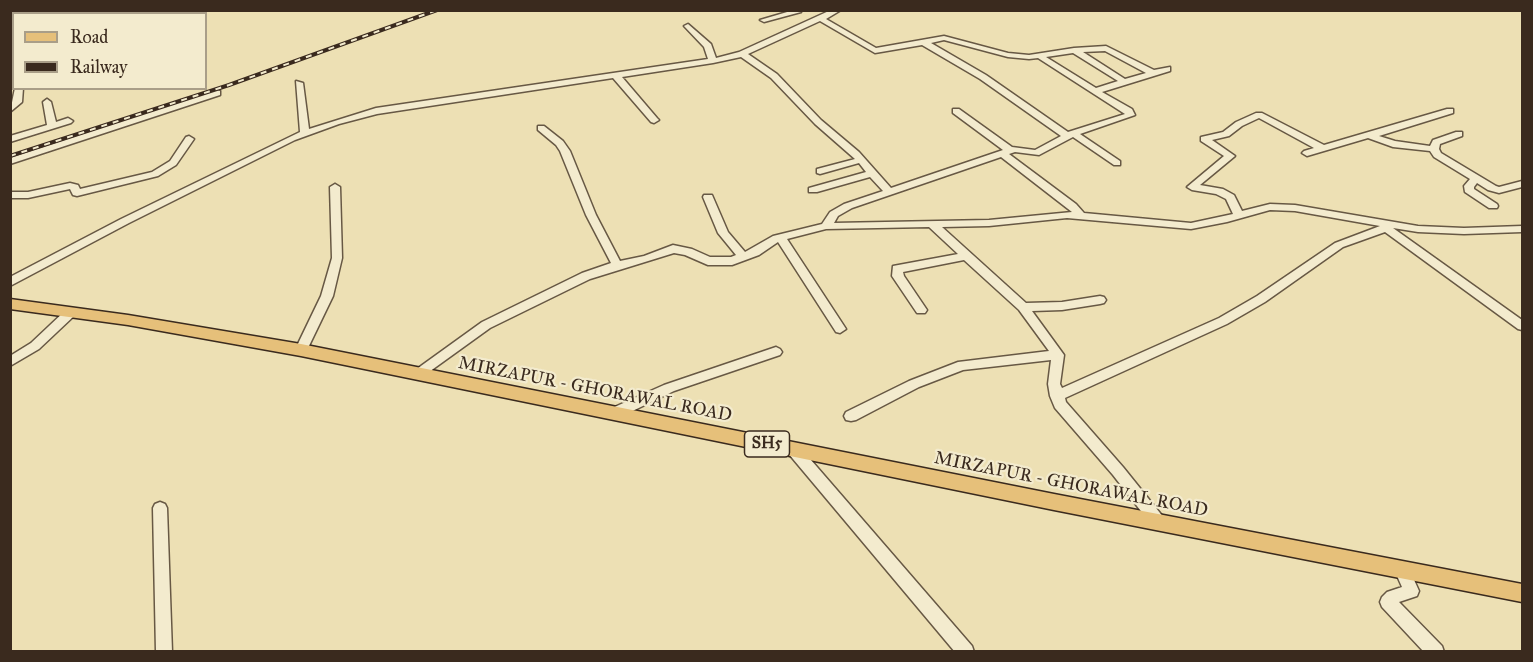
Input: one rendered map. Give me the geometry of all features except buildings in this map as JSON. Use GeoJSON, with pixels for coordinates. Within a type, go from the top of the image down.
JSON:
{"type":"FeatureCollection","features":[{"type":"Feature","properties":{"kind":"main road","name":"MIRZAPUR - GHORAWAL ROAD"},"geometry":{"type":"LineString","coordinates":[[10,304],[301,350],[1159,523],[1522,593]]}},
{"type":"Feature","properties":{"kind":"street"},"geometry":{"type":"LineString","coordinates":[[10,282],[125,221],[305,131],[376,111],[616,76],[742,54],[838,10]]}},
{"type":"Feature","properties":{"kind":"street"},"geometry":{"type":"LineString","coordinates":[[765,20],[796,11],[875,51],[922,41],[951,39],[1008,55],[1041,57],[1074,50],[1109,49],[1153,73]]}},
{"type":"Feature","properties":{"kind":"street"},"geometry":{"type":"LineString","coordinates":[[688,26],[708,46],[712,59]]}},
{"type":"Feature","properties":{"kind":"street"},"geometry":{"type":"LineString","coordinates":[[922,41],[983,77],[1070,135],[1117,163]]}},
{"type":"Feature","properties":{"kind":"street"},"geometry":{"type":"LineString","coordinates":[[1074,50],[1126,82]]}},
{"type":"Feature","properties":{"kind":"street"},"geometry":{"type":"LineString","coordinates":[[742,54],[774,76],[818,122],[861,160],[890,193]]}},
{"type":"Feature","properties":{"kind":"street"},"geometry":{"type":"LineString","coordinates":[[826,226],[834,214],[840,210],[1017,148],[1034,153],[1070,135],[1130,115],[1129,111],[1041,57]]}},
{"type":"Feature","properties":{"kind":"street"},"geometry":{"type":"LineString","coordinates":[[1095,92],[1167,69]]}},
{"type":"Feature","properties":{"kind":"street"},"geometry":{"type":"LineString","coordinates":[[616,76],[654,120]]}},
{"type":"Feature","properties":{"kind":"street"},"geometry":{"type":"LineString","coordinates":[[299,83],[305,131]]}},
{"type":"Feature","properties":{"kind":"street"},"geometry":{"type":"LineString","coordinates":[[10,109],[18,102],[19,90]]}},
{"type":"Feature","properties":{"kind":"street"},"geometry":{"type":"LineString","coordinates":[[10,161],[217,93]]}},
{"type":"Feature","properties":{"kind":"street"},"geometry":{"type":"LineString","coordinates":[[47,102],[52,126]]}},
{"type":"Feature","properties":{"kind":"street"},"geometry":{"type":"LineString","coordinates":[[956,111],[1080,215]]}},
{"type":"Feature","properties":{"kind":"street"},"geometry":{"type":"LineString","coordinates":[[1307,153],[1450,111]]}},
{"type":"Feature","properties":{"kind":"street"},"geometry":{"type":"LineString","coordinates":[[1239,216],[1230,197],[1219,191],[1192,187],[1230,156],[1204,138],[1226,134],[1239,124],[1259,115],[1322,148]]}},
{"type":"Feature","properties":{"kind":"street"},"geometry":{"type":"LineString","coordinates":[[10,139],[68,121]]}},
{"type":"Feature","properties":{"kind":"street"},"geometry":{"type":"LineString","coordinates":[[541,128],[560,143],[565,151],[591,215],[617,265]]}},
{"type":"Feature","properties":{"kind":"street"},"geometry":{"type":"LineString","coordinates":[[1434,149],[1438,140],[1459,134]]}},
{"type":"Feature","properties":{"kind":"street"},"geometry":{"type":"LineString","coordinates":[[1371,135],[1393,144],[1434,149],[1441,158],[1495,189],[1522,184]]}},
{"type":"Feature","properties":{"kind":"street"},"geometry":{"type":"LineString","coordinates":[[10,195],[28,195],[70,186],[74,187],[77,194],[155,174],[173,164],[189,139]]}},
{"type":"Feature","properties":{"kind":"street"},"geometry":{"type":"LineString","coordinates":[[820,171],[861,160]]}},
{"type":"Feature","properties":{"kind":"street"},"geometry":{"type":"LineString","coordinates":[[813,190],[872,173]]}},
{"type":"Feature","properties":{"kind":"street"},"geometry":{"type":"LineString","coordinates":[[1476,179],[1469,186],[1469,190],[1493,206]]}},
{"type":"Feature","properties":{"kind":"street"},"geometry":{"type":"LineString","coordinates":[[301,350],[327,296],[337,258],[338,226],[335,187]]}},
{"type":"Feature","properties":{"kind":"street"},"geometry":{"type":"LineString","coordinates":[[708,197],[723,233],[744,257]]}},
{"type":"Feature","properties":{"kind":"street"},"geometry":{"type":"LineString","coordinates":[[418,374],[486,325],[586,276],[673,249],[715,262],[732,261],[780,237],[826,226],[989,223],[1049,215],[1080,215],[1175,226],[1199,225],[1239,216],[1260,208],[1278,207],[1386,226],[1457,231],[1522,229]]}},
{"type":"Feature","properties":{"kind":"street"},"geometry":{"type":"LineString","coordinates":[[933,225],[1023,307],[1058,355],[1054,384],[1060,404],[1159,523]]}},
{"type":"Feature","properties":{"kind":"street"},"geometry":{"type":"LineString","coordinates":[[1386,226],[1522,326]]}},
{"type":"Feature","properties":{"kind":"street"},"geometry":{"type":"LineString","coordinates":[[1056,396],[1223,321],[1261,299],[1339,245],[1386,226]]}},
{"type":"Feature","properties":{"kind":"street"},"geometry":{"type":"LineString","coordinates":[[780,237],[840,329]]}},
{"type":"Feature","properties":{"kind":"street"},"geometry":{"type":"LineString","coordinates":[[921,310],[898,276],[897,269],[965,256]]}},
{"type":"Feature","properties":{"kind":"street"},"geometry":{"type":"LineString","coordinates":[[1023,307],[1062,306],[1100,300]]}},
{"type":"Feature","properties":{"kind":"street"},"geometry":{"type":"LineString","coordinates":[[10,362],[35,346],[70,312]]}},
{"type":"Feature","properties":{"kind":"street"},"geometry":{"type":"LineString","coordinates":[[615,413],[669,388],[776,352]]}},
{"type":"Feature","properties":{"kind":"street"},"geometry":{"type":"LineString","coordinates":[[851,416],[914,384],[962,365],[1058,355]]}},
{"type":"Feature","properties":{"kind":"street"},"geometry":{"type":"LineString","coordinates":[[792,449],[966,651]]}},
{"type":"Feature","properties":{"kind":"street"},"geometry":{"type":"LineString","coordinates":[[160,508],[164,651]]}},
{"type":"Feature","properties":{"kind":"street"},"geometry":{"type":"LineString","coordinates":[[1402,569],[1411,591],[1394,597],[1388,602],[1436,651]]}},
{"type":"Feature","properties":{"kind":"railway"},"geometry":{"type":"LineString","coordinates":[[10,156],[229,85],[437,10]]}}]}
